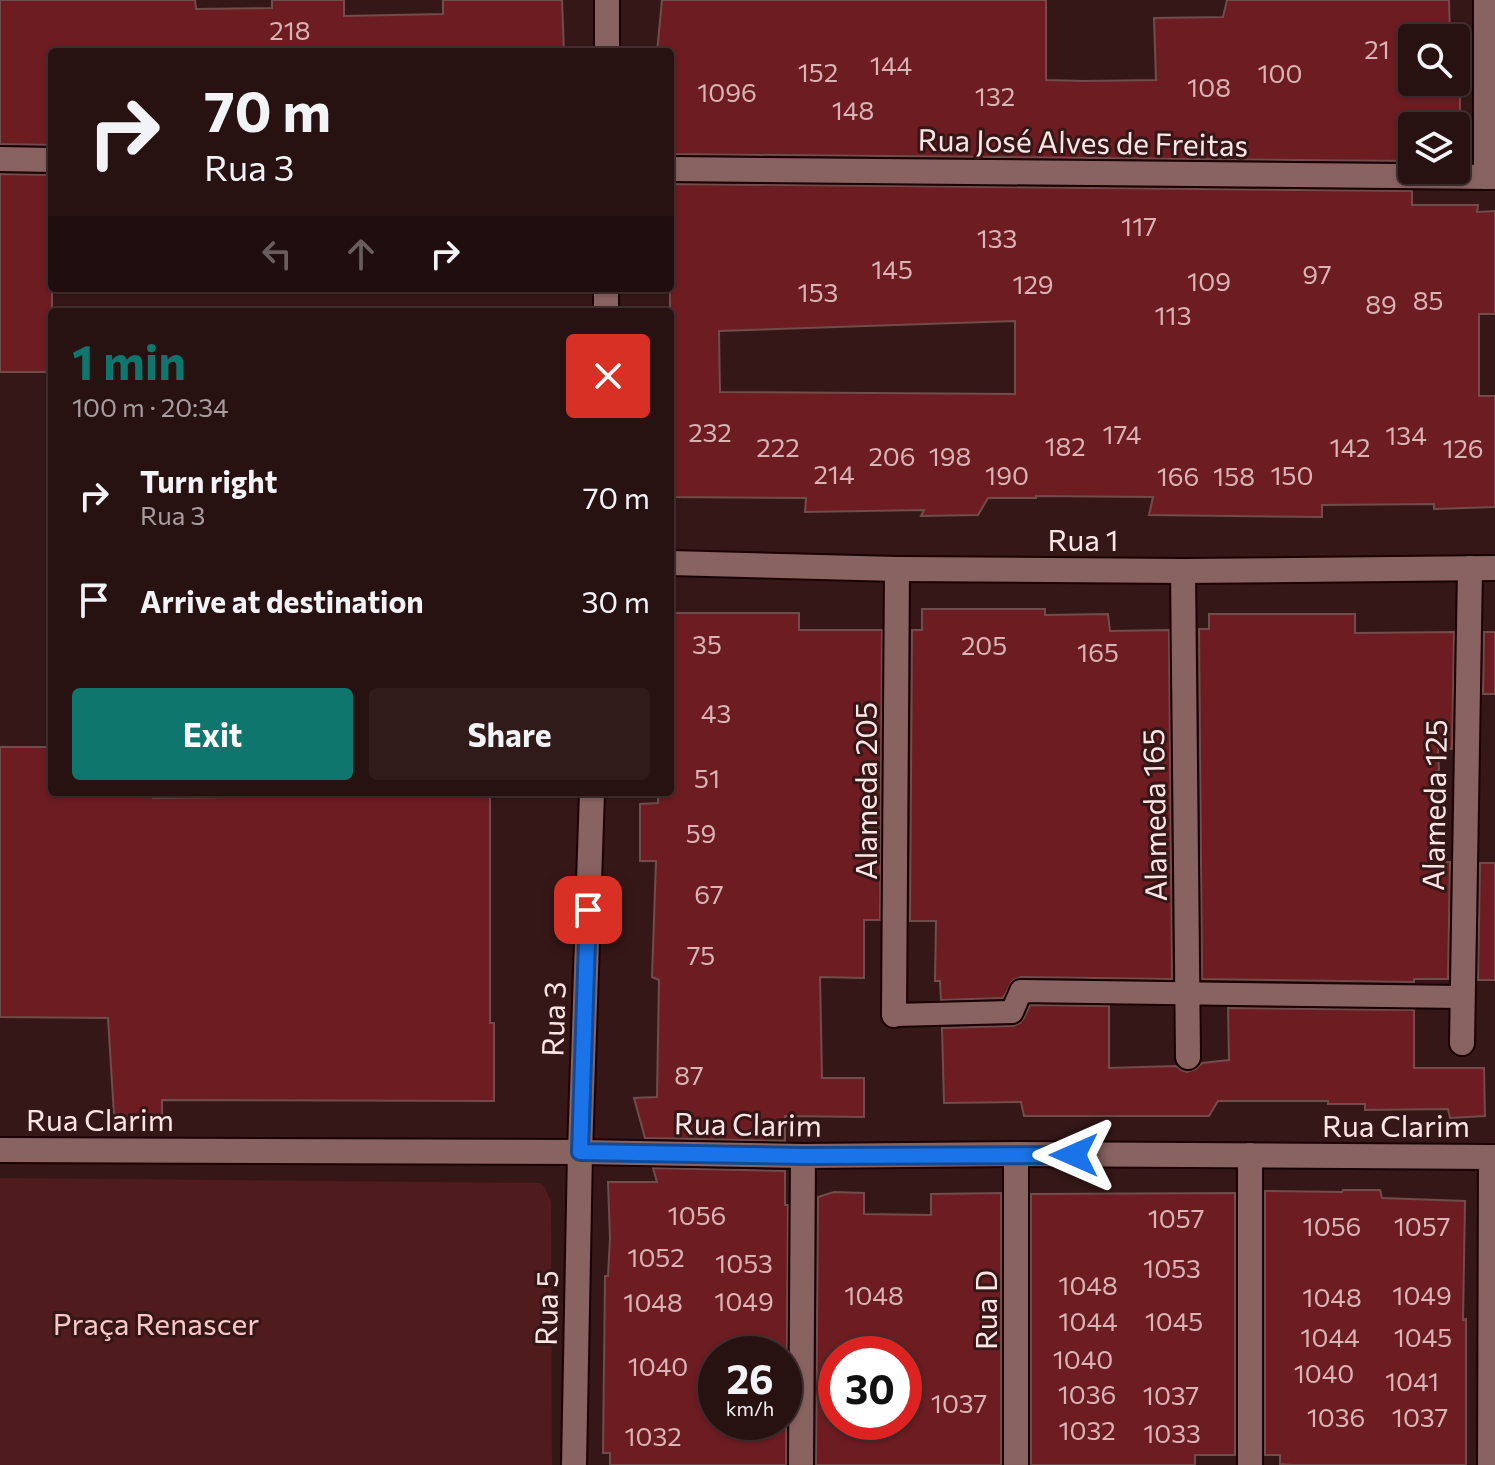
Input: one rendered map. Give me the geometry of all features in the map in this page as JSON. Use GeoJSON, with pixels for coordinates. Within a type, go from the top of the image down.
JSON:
{"type":"FeatureCollection","features":[{"type":"Feature","properties":{"kind":"street"},"geometry":{"type":"LineString","coordinates":[[607,0],[607,48]]}},
{"type":"Feature","properties":{"kind":"street"},"geometry":{"type":"LineString","coordinates":[[1486,0],[1490,177]]}},
{"type":"Feature","properties":{"kind":"street"},"geometry":{"type":"LineString","coordinates":[[0,159],[48,160]]}},
{"type":"Feature","properties":{"kind":"street","name":"Rua José Alves de Freitas"},"geometry":{"type":"LineString","coordinates":[[674,169],[1490,177]]}},
{"type":"Feature","properties":{"kind":"street","name":"Rua 1"},"geometry":{"type":"LineString","coordinates":[[674,563],[897,569],[1183,571],[1495,568]]}},
{"type":"Feature","properties":{"kind":"street","name":"Alameda 125"},"geometry":{"type":"LineString","coordinates":[[1462,1043],[1470,568]]}},
{"type":"Feature","properties":{"kind":"street","name":"Alameda 205"},"geometry":{"type":"LineString","coordinates":[[894,1015],[897,569]]}},
{"type":"Feature","properties":{"kind":"street","name":"Alameda 165"},"geometry":{"type":"LineString","coordinates":[[1183,571],[1188,1057]]}},
{"type":"Feature","properties":{"kind":"street","name":"Rua 3"},"geometry":{"type":"LineString","coordinates":[[580,1152],[592,796]]}},
{"type":"Feature","properties":{"kind":"street","name":"Rua Clarim"},"geometry":{"type":"LineString","coordinates":[[0,1150],[1493,1157]]}},
{"type":"Feature","properties":{"kind":"street","name":"Rua 5"},"geometry":{"type":"LineString","coordinates":[[574,1465],[580,1152]]}},
{"type":"Feature","properties":{"kind":"street","name":"Rua D"},"geometry":{"type":"LineString","coordinates":[[1016,1154],[1016,1465]]}},
{"type":"Feature","properties":{"kind":"street"},"geometry":{"type":"LineString","coordinates":[[1250,1155],[1250,1465]]}},
{"type":"Feature","properties":{"kind":"street"},"geometry":{"type":"LineString","coordinates":[[801,1465],[803,1156]]}},
{"type":"Feature","properties":{"kind":"street"},"geometry":{"type":"LineString","coordinates":[[1490,1465],[1493,1157]]}},
{"type":"Feature","properties":{"kind":"lane"},"geometry":{"type":"LineString","coordinates":[[894,1015],[1012,1012],[1021,991],[1462,997]]}},
{"type":"Feature","properties":{"kind":"green space","name":"Praça Renascer"},"geometry":{"type":"Polygon","coordinates":[[[0,1178],[540,1183],[551,1202],[552,1465],[0,1465],[0,1178]]]}},
{"type":"Feature","properties":{"kind":"building"},"geometry":{"type":"Polygon","coordinates":[[[0,0],[195,0],[196,9],[272,8],[272,0],[344,0],[344,16],[443,14],[443,0],[562,0],[564,48],[48,48],[48,145],[0,144],[0,0]]]}},
{"type":"Feature","properties":{"kind":"building"},"geometry":{"type":"Polygon","coordinates":[[[662,0],[1046,0],[1046,80],[1156,80],[1154,18],[1223,17],[1227,0],[1449,0],[1450,24],[1398,24],[1398,96],[1460,96],[1460,111],[1398,112],[1398,161],[674,154],[674,48],[657,48],[662,0]]]}},
{"type":"Feature","properties":{"kind":"building"},"geometry":{"type":"Polygon","coordinates":[[[0,174],[48,175],[48,292],[52,292],[52,308],[48,308],[48,372],[0,372],[0,174]]]}},
{"type":"Feature","properties":{"kind":"building"},"geometry":{"type":"Polygon","coordinates":[[[674,184],[1412,191],[1412,205],[1478,205],[1477,212],[1495,211],[1495,314],[1479,314],[1479,396],[1495,396],[1495,507],[1434,509],[1434,504],[1322,505],[1322,517],[1149,515],[1153,497],[1036,496],[988,498],[978,515],[921,516],[924,510],[805,512],[806,498],[674,497],[674,308],[670,308],[670,292],[674,292],[674,184]],[[1015,321],[719,331],[720,392],[1015,394],[1015,321]]]}},
{"type":"Feature","properties":{"kind":"building"},"geometry":{"type":"Polygon","coordinates":[[[922,609],[1045,609],[1045,615],[1108,614],[1110,631],[1169,630],[1172,979],[1021,977],[1013,980],[1003,998],[941,1000],[940,981],[935,981],[936,921],[910,921],[912,630],[922,630],[922,609]]]}},
{"type":"Feature","properties":{"kind":"building"},"geometry":{"type":"Polygon","coordinates":[[[674,613],[799,613],[799,630],[882,630],[880,920],[864,920],[864,978],[820,977],[822,1078],[864,1078],[864,1117],[785,1116],[785,1141],[645,1138],[634,1098],[657,1097],[659,980],[652,977],[656,861],[640,861],[640,804],[658,803],[658,796],[674,796],[674,613]]]}},
{"type":"Feature","properties":{"kind":"building"},"geometry":{"type":"Polygon","coordinates":[[[1209,614],[1355,614],[1355,633],[1454,632],[1452,749],[1438,748],[1437,771],[1437,862],[1450,862],[1448,979],[1414,979],[1414,982],[1202,979],[1199,629],[1209,629],[1209,614]]]}},
{"type":"Feature","properties":{"kind":"building"},"geometry":{"type":"Polygon","coordinates":[[[1484,632],[1495,632],[1495,694],[1483,694],[1484,632]]]}},
{"type":"Feature","properties":{"kind":"building"},"geometry":{"type":"Polygon","coordinates":[[[0,747],[48,747],[48,796],[490,796],[490,1023],[494,1023],[494,1101],[162,1100],[162,1114],[119,1117],[118,1114],[114,1115],[108,1018],[0,1017],[0,747]]]}},
{"type":"Feature","properties":{"kind":"building"},"geometry":{"type":"Polygon","coordinates":[[[1480,863],[1495,863],[1495,980],[1478,980],[1480,863]]]}},
{"type":"Feature","properties":{"kind":"building"},"geometry":{"type":"Polygon","coordinates":[[[1030,1005],[1109,1006],[1109,1068],[1176,1066],[1187,1072],[1202,1063],[1229,1060],[1228,1008],[1414,1010],[1414,1068],[1484,1068],[1485,1116],[1450,1118],[1448,1109],[1365,1110],[1365,1104],[1328,1104],[1328,1101],[1218,1101],[1209,1116],[1024,1116],[1021,1102],[944,1103],[942,1028],[1013,1026],[1020,1023],[1030,1005]]]}},
{"type":"Feature","properties":{"kind":"building"},"geometry":{"type":"Polygon","coordinates":[[[653,1168],[785,1171],[785,1205],[788,1205],[787,1336],[698,1336],[698,1440],[786,1440],[786,1465],[610,1465],[610,1453],[603,1453],[605,1276],[608,1276],[610,1238],[608,1182],[657,1182],[653,1168]]]}},
{"type":"Feature","properties":{"kind":"building"},"geometry":{"type":"Polygon","coordinates":[[[1380,1190],[1382,1198],[1465,1201],[1463,1320],[1466,1319],[1466,1465],[1292,1465],[1280,1464],[1280,1455],[1265,1455],[1265,1191],[1380,1190]]]}},
{"type":"Feature","properties":{"kind":"building"},"geometry":{"type":"Polygon","coordinates":[[[834,1192],[864,1193],[864,1214],[931,1215],[931,1194],[1001,1193],[1001,1465],[816,1465],[818,1197],[834,1192]]]}},
{"type":"Feature","properties":{"kind":"building"},"geometry":{"type":"Polygon","coordinates":[[[1235,1193],[1235,1455],[1195,1455],[1195,1465],[1031,1465],[1031,1194],[1235,1193]]]}},
{"type":"Feature","properties":{"kind":"route"},"geometry":{"type":"LineString","coordinates":[[588,910],[580,1152],[803,1156],[1074,1155]]}}]}
